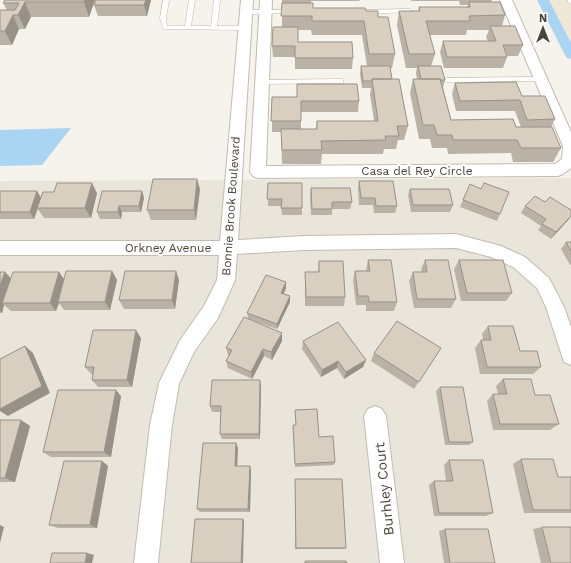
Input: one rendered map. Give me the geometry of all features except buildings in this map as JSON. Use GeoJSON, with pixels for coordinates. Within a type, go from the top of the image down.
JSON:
{"type":"FeatureCollection","features":[{"type":"Feature","properties":{"kind":"street","name":"Bonnie Brook Boulevard"},"geometry":{"type":"LineString","coordinates":[[146,563],[161,425],[169,383],[186,346],[211,312],[226,280],[246,6]]}},
{"type":"Feature","properties":{"kind":"street","name":"Casa del Rey Circle"},"geometry":{"type":"LineString","coordinates":[[266,6],[258,172],[558,170],[570,160],[570,146],[541,79],[507,7]]}},
{"type":"Feature","properties":{"kind":"street","name":"Orkney Avenue"},"geometry":{"type":"LineString","coordinates":[[0,248],[228,248],[304,243],[456,242],[495,251],[519,262],[543,283],[555,307],[571,356]]}},
{"type":"Feature","properties":{"kind":"street","name":"Burhley Court"},"geometry":{"type":"LineString","coordinates":[[375,416],[392,563]]}},
{"type":"Feature","properties":{"kind":"lane"},"geometry":{"type":"LineString","coordinates":[[166,0],[163,17],[163,24],[165,28],[244,28]]}},
{"type":"Feature","properties":{"kind":"lane"},"geometry":{"type":"LineString","coordinates":[[188,28],[192,0]]}},
{"type":"Feature","properties":{"kind":"lane"},"geometry":{"type":"LineString","coordinates":[[214,28],[217,0]]}},
{"type":"Feature","properties":{"kind":"lane"},"geometry":{"type":"LineString","coordinates":[[246,6],[266,6],[297,12]]}},
{"type":"Feature","properties":{"kind":"lane"},"geometry":{"type":"LineString","coordinates":[[360,12],[416,11]]}},
{"type":"Feature","properties":{"kind":"lane"},"geometry":{"type":"LineString","coordinates":[[447,80],[541,79]]}},
{"type":"Feature","properties":{"kind":"lane"},"geometry":{"type":"LineString","coordinates":[[262,82],[341,81]]}},
{"type":"Feature","properties":{"kind":"shaded area"},"geometry":{"type":"Polygon","coordinates":[[[543,0],[571,0],[571,56],[543,0]]]}},
{"type":"Feature","properties":{"kind":"shaded area"},"geometry":{"type":"Polygon","coordinates":[[[571,178],[571,563],[0,563],[0,181],[571,178]]]}},
{"type":"Feature","properties":{"kind":"water"},"geometry":{"type":"Polygon","coordinates":[[[71,128],[42,165],[0,166],[0,130],[71,128]]]}},
{"type":"Feature","properties":{"kind":"waterway"},"geometry":{"type":"LineString","coordinates":[[543,0],[571,55]]}}]}
